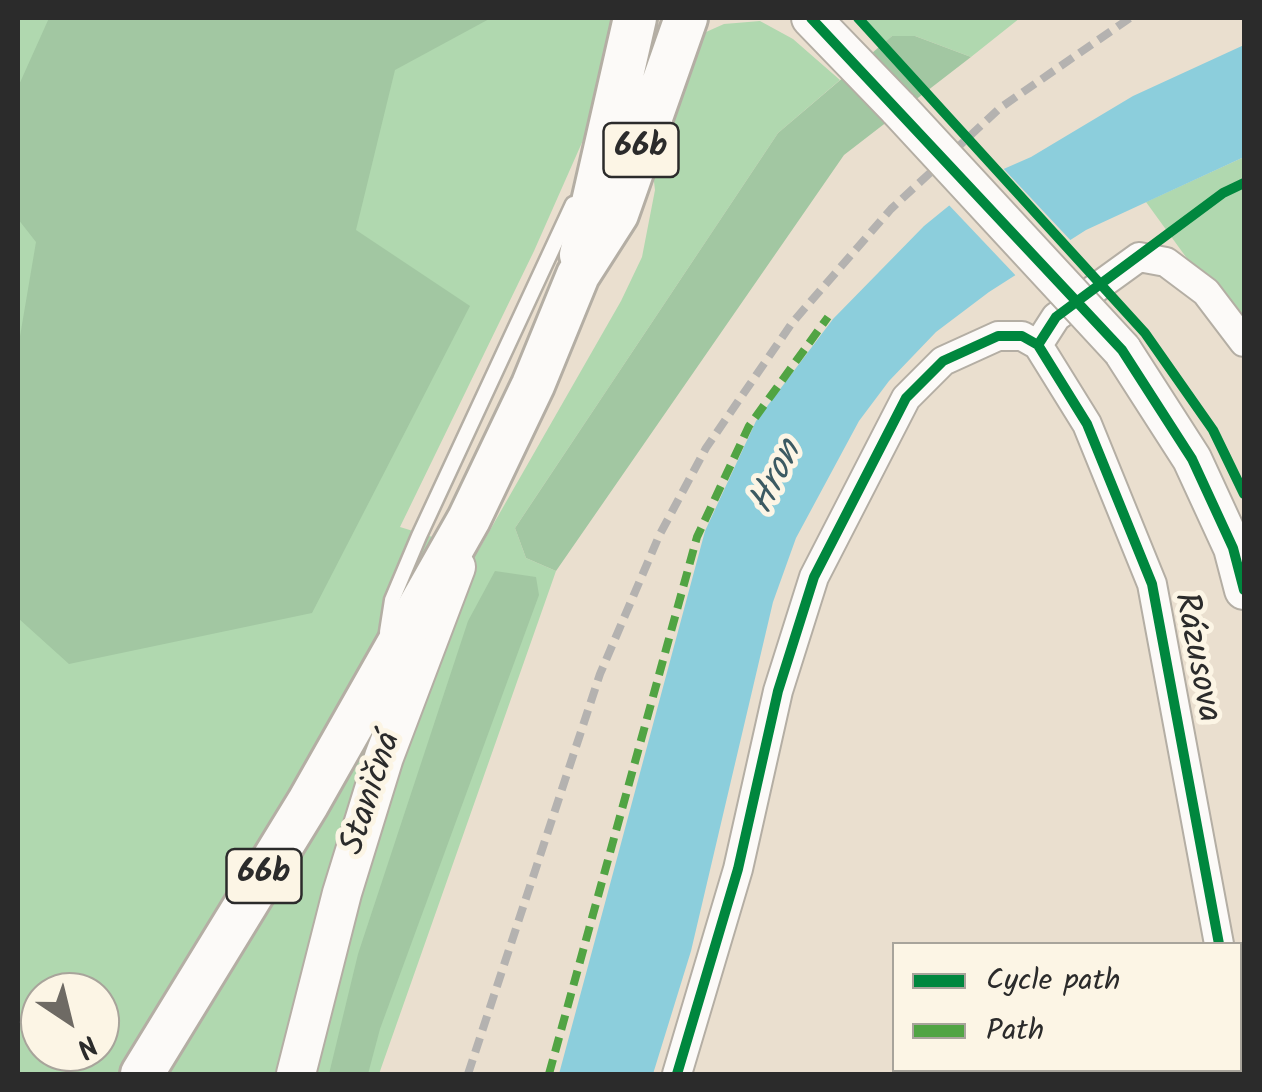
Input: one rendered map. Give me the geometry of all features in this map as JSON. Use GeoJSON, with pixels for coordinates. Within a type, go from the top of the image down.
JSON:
{"type":"FeatureCollection","features":[{"type":"Feature","properties":{"kind":"main road","name":"66b"},"geometry":{"type":"LineString","coordinates":[[578,275],[585,220],[635,18]]}},
{"type":"Feature","properties":{"kind":"main road","name":"66b"},"geometry":{"type":"LineString","coordinates":[[142,1074],[308,803],[469,519],[534,386],[578,275],[617,214],[686,18]]}},
{"type":"Feature","properties":{"kind":"main road","name":"Rázusova"},"geometry":{"type":"LineString","coordinates":[[812,18],[1122,350],[1192,459],[1233,548],[1244,590]]}},
{"type":"Feature","properties":{"kind":"main road","name":"Staničná"},"geometry":{"type":"LineString","coordinates":[[296,1074],[342,893],[384,756],[450,587],[469,519]]}},
{"type":"Feature","properties":{"kind":"street"},"geometry":{"type":"LineString","coordinates":[[677,1074],[738,869],[778,691],[814,578],[864,472],[906,398],[943,361],[998,336],[1022,336],[1038,345],[1056,317],[1139,256],[1166,262],[1206,292],[1244,342]]}},
{"type":"Feature","properties":{"kind":"street","name":"Rázusova"},"geometry":{"type":"LineString","coordinates":[[1038,345],[1087,424],[1152,584],[1220,942]]}},
{"type":"Feature","properties":{"kind":"lane"},"geometry":{"type":"LineString","coordinates":[[380,674],[392,600],[579,190],[606,147]]}},
{"type":"Feature","properties":{"kind":"green space"},"geometry":{"type":"Polygon","coordinates":[[[18,18],[629,18],[607,86],[534,251],[400,527],[478,551],[621,301],[642,257],[655,190],[650,149],[697,36],[724,24],[760,21],[793,39],[840,80],[778,133],[515,528],[526,558],[556,571],[379,1074],[18,1074],[18,18]]]}},
{"type":"Feature","properties":{"kind":"green space"},"geometry":{"type":"Polygon","coordinates":[[[49,18],[491,18],[395,70],[356,230],[470,306],[312,613],[69,664],[18,618],[18,348],[36,242],[18,219],[18,87],[49,18]]]}},
{"type":"Feature","properties":{"kind":"green space"},"geometry":{"type":"Polygon","coordinates":[[[863,18],[1020,18],[971,57],[915,36],[892,36],[883,44],[863,18]]]}},
{"type":"Feature","properties":{"kind":"green space"},"geometry":{"type":"Polygon","coordinates":[[[892,36],[915,36],[971,57],[844,155],[556,571],[526,558],[515,528],[778,133],[892,36]]]}},
{"type":"Feature","properties":{"kind":"green space"},"geometry":{"type":"Polygon","coordinates":[[[1244,157],[1244,337],[1146,202],[1244,157]]]}},
{"type":"Feature","properties":{"kind":"green space"},"geometry":{"type":"Polygon","coordinates":[[[495,571],[536,577],[539,595],[380,1029],[368,1074],[329,1074],[358,954],[468,621],[495,571]]]}},
{"type":"Feature","properties":{"kind":"water","name":"Hron"},"geometry":{"type":"Polygon","coordinates":[[[1244,45],[1244,157],[1086,230],[989,292],[936,332],[889,381],[859,421],[796,538],[773,602],[691,951],[653,1074],[559,1074],[705,531],[756,421],[833,319],[924,226],[983,178],[1031,157],[1133,96],[1244,45]]]}},
{"type":"Feature","properties":{"kind":"pier"},"geometry":{"type":"Polygon","coordinates":[[[1000,165],[1074,244],[1019,279],[946,202],[981,174],[1000,165]]]}},
{"type":"Feature","properties":{"kind":"railway"},"geometry":{"type":"LineString","coordinates":[[468,1074],[600,674],[659,536],[706,448],[792,323],[891,209],[1000,108],[1130,18]]}},
{"type":"Feature","properties":{"kind":"marked path"},"geometry":{"type":"LineString","coordinates":[[549,1074],[697,537],[749,426],[828,317]]}},
{"type":"Feature","properties":{"kind":"cycle path"},"geometry":{"type":"LineString","coordinates":[[811,18],[1122,350],[1192,459],[1233,548],[1244,590]]}},
{"type":"Feature","properties":{"kind":"cycle path"},"geometry":{"type":"LineString","coordinates":[[858,18],[1145,333],[1213,430],[1244,494]]}},
{"type":"Feature","properties":{"kind":"cycle path"},"geometry":{"type":"LineString","coordinates":[[1038,345],[1056,317],[1223,193],[1244,183]]}},
{"type":"Feature","properties":{"kind":"cycle path"},"geometry":{"type":"LineString","coordinates":[[677,1074],[738,869],[778,691],[814,577],[906,398],[943,361],[998,336],[1022,336],[1038,345],[1087,424],[1152,584],[1219,942]]}}]}
